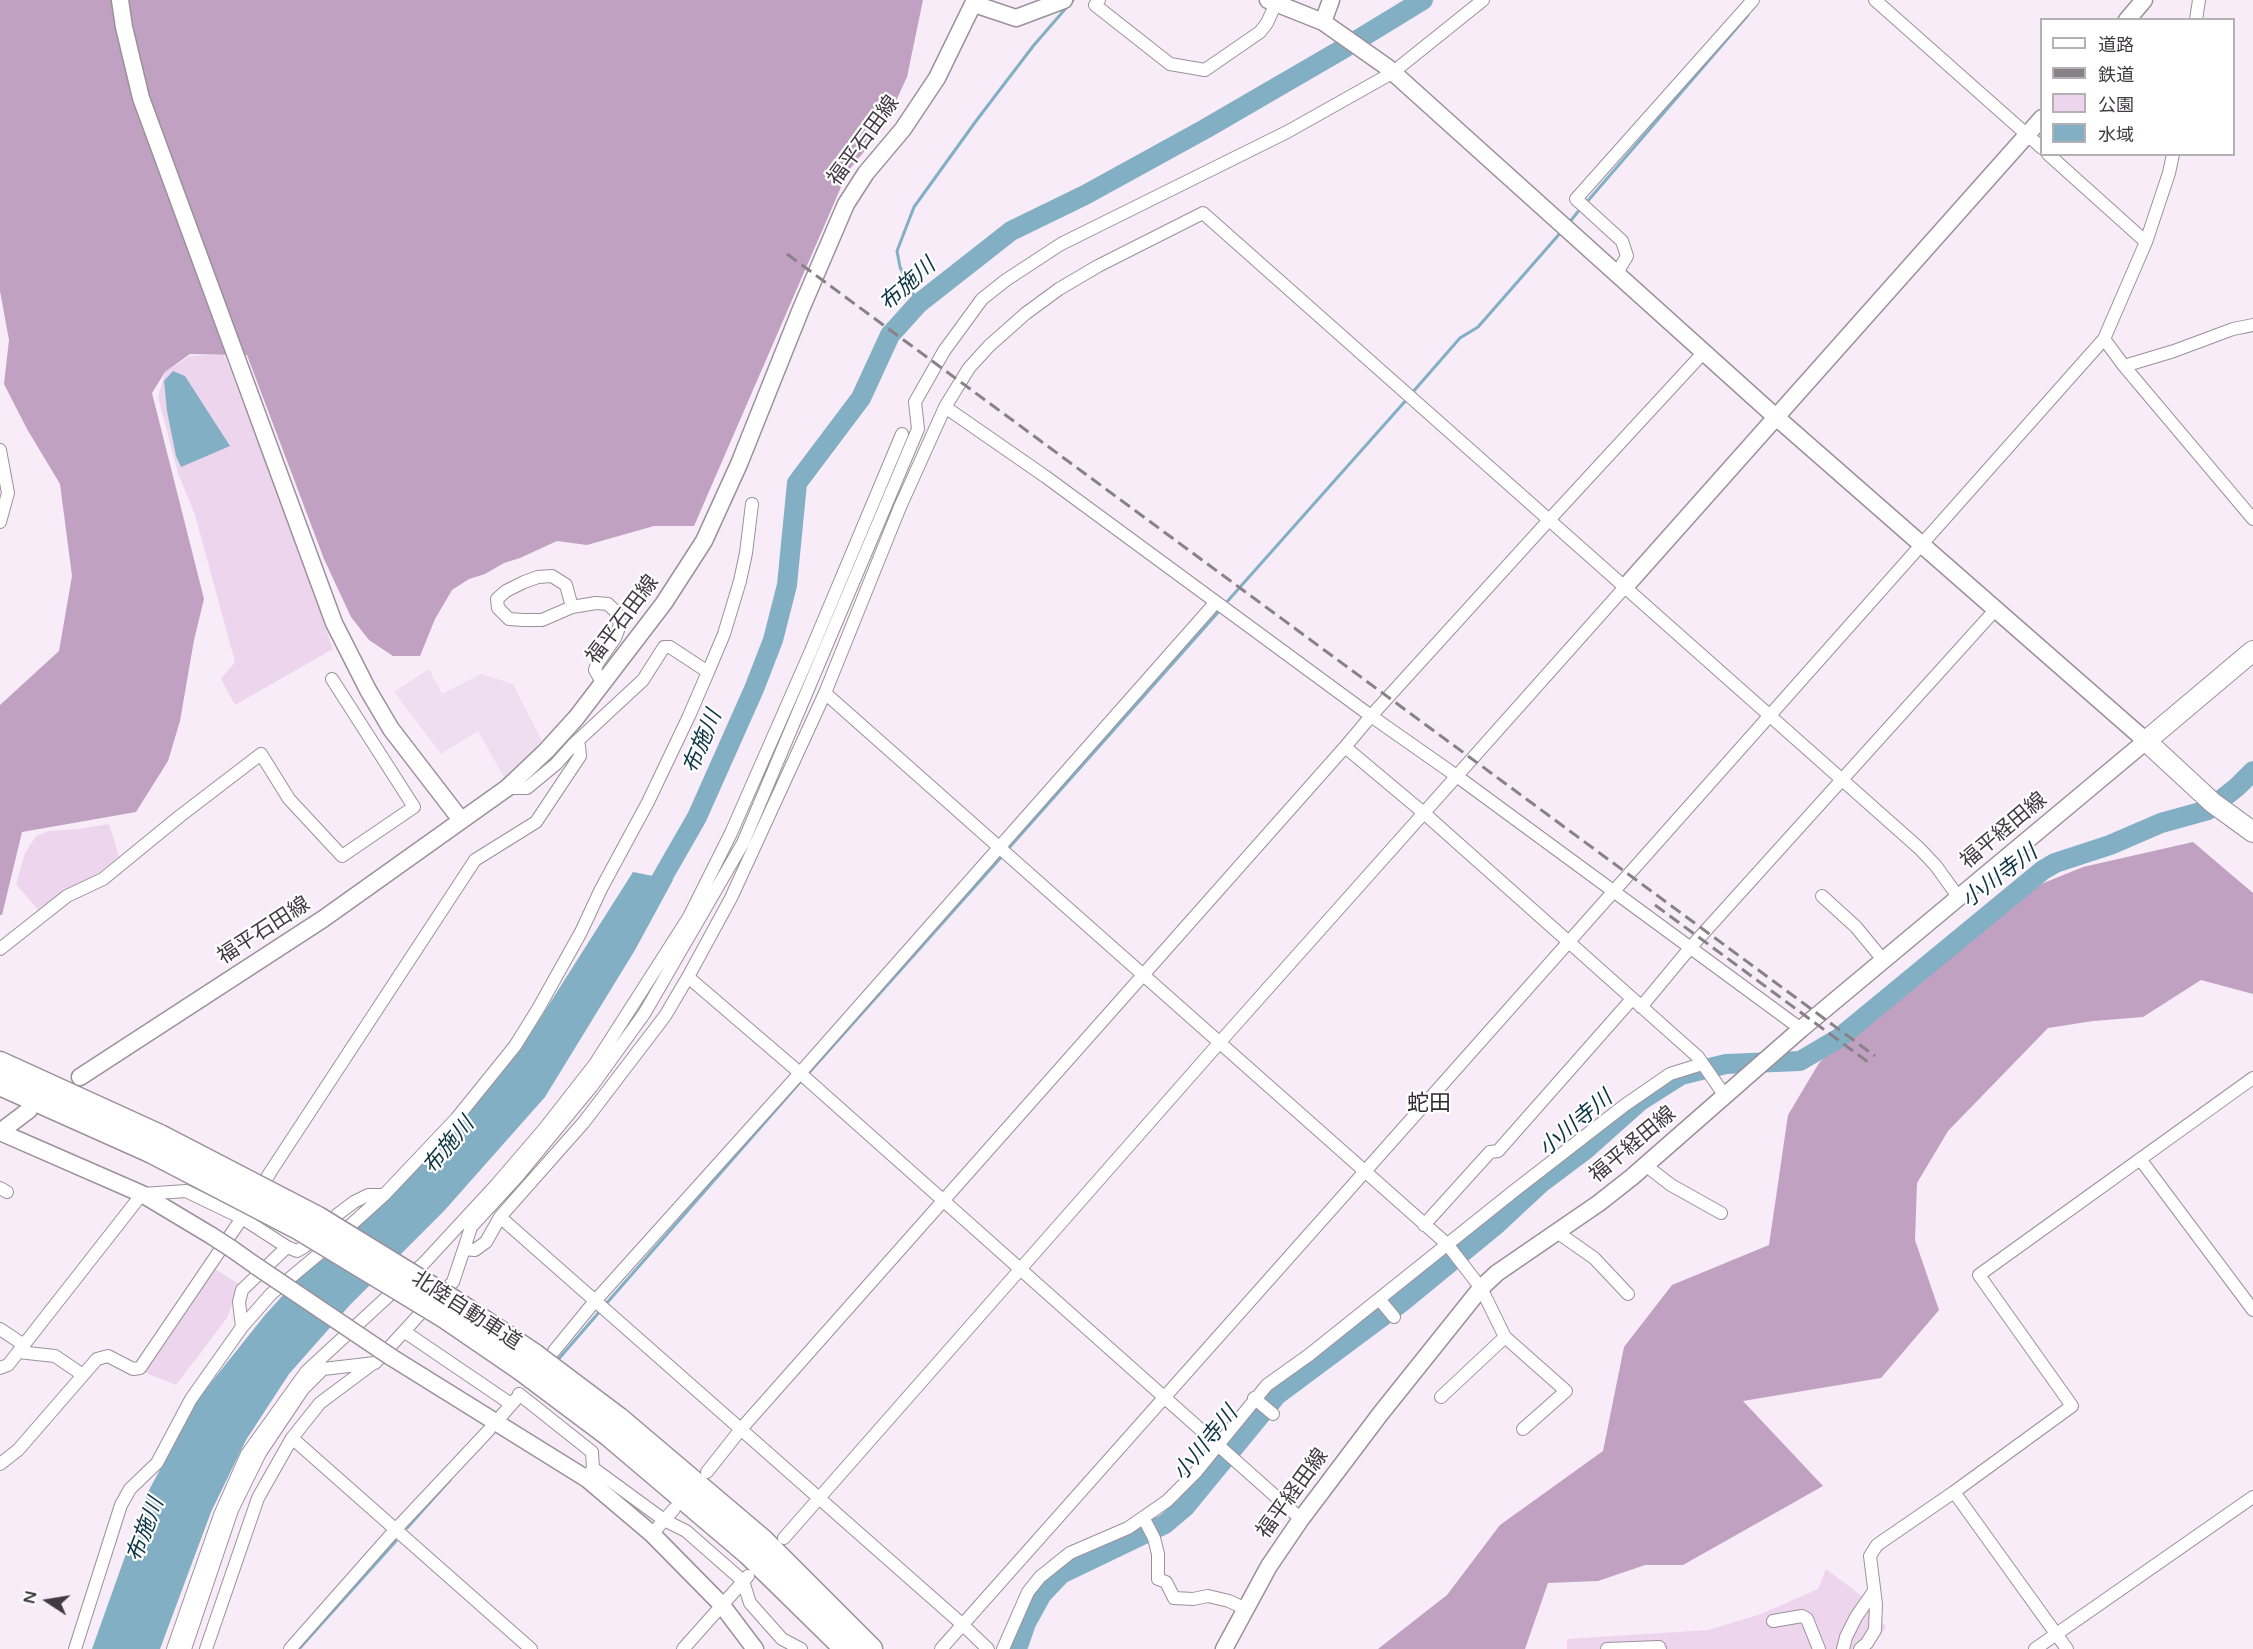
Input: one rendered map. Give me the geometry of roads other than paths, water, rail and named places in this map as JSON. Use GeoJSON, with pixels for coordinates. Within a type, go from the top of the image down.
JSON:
{"type":"FeatureCollection","features":[{"type":"Feature","properties":{"kind":"highway","name":"北陸自動車道"},"geometry":{"type":"LineString","coordinates":[[0,1063],[155,1143],[300,1229],[448,1308],[527,1377],[614,1427],[748,1553],[871,1649]]}},
{"type":"Feature","properties":{"kind":"highway","name":"北陸自動車道"},"geometry":{"type":"LineString","coordinates":[[0,1084],[155,1143]]}},
{"type":"Feature","properties":{"kind":"highway","name":"北陸自動車道"},"geometry":{"type":"LineString","coordinates":[[827,1616],[846,1649]]}},
{"type":"Feature","properties":{"kind":"main road"},"geometry":{"type":"LineString","coordinates":[[2253,651],[2146,741],[2213,803],[2253,832]]}},
{"type":"Feature","properties":{"kind":"street"},"geometry":{"type":"LineString","coordinates":[[120,0],[141,98],[334,623],[391,729],[461,820]]}},
{"type":"Feature","properties":{"kind":"street"},"geometry":{"type":"LineString","coordinates":[[975,2],[1016,18],[1064,0]]}},
{"type":"Feature","properties":{"kind":"street"},"geometry":{"type":"LineString","coordinates":[[1100,0],[1095,5],[1170,64],[1205,70],[1260,32],[1267,23],[1272,2],[1323,22],[1389,70],[1776,417],[2146,741]]}},
{"type":"Feature","properties":{"kind":"street"},"geometry":{"type":"LineString","coordinates":[[1323,22],[1331,0]]}},
{"type":"Feature","properties":{"kind":"street"},"geometry":{"type":"LineString","coordinates":[[206,1649],[258,1498],[292,1438],[320,1403],[375,1363],[453,1282],[471,1227],[517,1177],[592,1086],[644,1014],[743,843],[918,429],[915,402],[944,351],[982,299],[1006,280],[1061,244],[1276,137],[1389,70],[1483,0]]}},
{"type":"Feature","properties":{"kind":"street"},"geometry":{"type":"LineString","coordinates":[[1617,273],[1627,256],[1623,241],[1576,199],[1753,0]]}},
{"type":"Feature","properties":{"kind":"street"},"geometry":{"type":"LineString","coordinates":[[1875,0],[2040,146]]}},
{"type":"Feature","properties":{"kind":"street"},"geometry":{"type":"LineString","coordinates":[[2129,18],[2144,0]]}},
{"type":"Feature","properties":{"kind":"street"},"geometry":{"type":"LineString","coordinates":[[2196,18],[2199,0]]}},
{"type":"Feature","properties":{"kind":"street","name":"福平石田線"},"geometry":{"type":"LineString","coordinates":[[80,1077],[323,919],[507,788],[546,752],[603,684],[664,603],[704,541],[739,464],[846,204],[866,173],[903,129],[937,78],[975,2]]}},
{"type":"Feature","properties":{"kind":"street"},"geometry":{"type":"LineString","coordinates":[[784,1538],[1220,1042],[2040,120]]}},
{"type":"Feature","properties":{"kind":"street"},"geometry":{"type":"LineString","coordinates":[[2050,156],[2146,242]]}},
{"type":"Feature","properties":{"kind":"street"},"geometry":{"type":"LineString","coordinates":[[941,1649],[2104,339],[2146,242],[2173,156]]}},
{"type":"Feature","properties":{"kind":"street"},"geometry":{"type":"LineString","coordinates":[[464,1249],[475,1250],[486,1242],[500,1217],[584,1122],[665,1016],[688,977],[731,898],[825,693],[900,507],[945,407],[969,368],[989,346],[1025,314],[1059,289],[1098,266],[1203,213],[1919,848],[1936,866],[1959,898]]}},
{"type":"Feature","properties":{"kind":"street"},"geometry":{"type":"LineString","coordinates":[[2124,366],[2174,351],[2233,329],[2253,325]]}},
{"type":"Feature","properties":{"kind":"street"},"geometry":{"type":"LineString","coordinates":[[2104,339],[2124,366],[2253,519]]}},
{"type":"Feature","properties":{"kind":"street"},"geometry":{"type":"LineString","coordinates":[[707,1472],[741,1429],[1371,716],[1704,352]]}},
{"type":"Feature","properties":{"kind":"street"},"geometry":{"type":"LineString","coordinates":[[945,407],[1046,477],[1801,1029]]}},
{"type":"Feature","properties":{"kind":"street"},"geometry":{"type":"LineString","coordinates":[[173,1649],[220,1515],[247,1454],[306,1372],[424,1263],[545,1128],[595,1064],[689,917],[735,823],[810,653],[902,434]]}},
{"type":"Feature","properties":{"kind":"street"},"geometry":{"type":"LineString","coordinates":[[0,450],[8,493],[0,522]]}},
{"type":"Feature","properties":{"kind":"street"},"geometry":{"type":"LineString","coordinates":[[75,1649],[121,1505],[130,1489],[157,1463],[191,1399],[242,1327],[271,1294],[384,1195],[456,1119],[514,1046],[538,1009],[581,932],[601,889],[648,802],[708,672],[724,634],[740,581],[752,504]]}},
{"type":"Feature","properties":{"kind":"street"},"geometry":{"type":"LineString","coordinates":[[572,607],[566,585],[552,576],[538,577],[524,582],[506,591],[497,599],[498,608],[509,619],[523,620],[542,620],[572,607],[596,603],[608,604],[617,613],[620,625],[615,638],[595,670],[603,684]]}},
{"type":"Feature","properties":{"kind":"street"},"geometry":{"type":"LineString","coordinates":[[502,1415],[527,1377],[800,1073],[1216,602]]}},
{"type":"Feature","properties":{"kind":"street"},"geometry":{"type":"LineString","coordinates":[[1424,1225],[1490,1152],[1498,1151],[1690,948],[1996,609]]}},
{"type":"Feature","properties":{"kind":"street"},"geometry":{"type":"LineString","coordinates":[[507,788],[527,788],[556,764],[573,745],[643,680],[664,647],[670,647],[708,672]]}},
{"type":"Feature","properties":{"kind":"street"},"geometry":{"type":"LineString","coordinates":[[0,949],[67,896],[103,879],[261,754],[288,799],[342,856],[414,807],[332,680]]}},
{"type":"Feature","properties":{"kind":"street"},"geometry":{"type":"LineString","coordinates":[[825,693],[1365,1173],[1448,1244],[1481,1288],[1505,1337],[1566,1391],[1522,1428]]}},
{"type":"Feature","properties":{"kind":"street","name":"福平経田線"},"geometry":{"type":"LineString","coordinates":[[1224,1649],[1269,1566],[1301,1519],[1381,1413],[1481,1288],[1497,1273],[1599,1203],[1801,1029],[2146,741]]}},
{"type":"Feature","properties":{"kind":"street"},"geometry":{"type":"LineString","coordinates":[[0,1464],[18,1450],[97,1359],[108,1356],[133,1369],[140,1368],[242,1218],[271,1170],[475,860],[536,822],[580,756],[579,746],[573,745]]}},
{"type":"Feature","properties":{"kind":"street"},"geometry":{"type":"LineString","coordinates":[[1345,747],[1425,814],[1698,1057],[1730,1092]]}},
{"type":"Feature","properties":{"kind":"street"},"geometry":{"type":"LineString","coordinates":[[1822,896],[1856,927],[1884,961]]}},
{"type":"Feature","properties":{"kind":"street"},"geometry":{"type":"LineString","coordinates":[[688,977],[800,1073],[1301,1519]]}},
{"type":"Feature","properties":{"kind":"street"},"geometry":{"type":"LineString","coordinates":[[1004,1649],[1028,1592],[1040,1577],[1070,1553],[1144,1519],[1182,1489],[1220,1447],[1254,1398],[1267,1385],[1310,1355],[1514,1191],[1651,1087],[1683,1068],[1702,1064]]}},
{"type":"Feature","properties":{"kind":"street"},"geometry":{"type":"LineString","coordinates":[[1860,1649],[1875,1630],[1876,1604],[1870,1556],[1877,1545],[2072,1406],[1979,1275],[2088,1199],[2253,1078]]}},
{"type":"Feature","properties":{"kind":"street"},"geometry":{"type":"LineString","coordinates":[[29,1110],[0,1132],[142,1194],[232,1249],[391,1357],[686,1531],[746,1578],[750,1604],[782,1639],[801,1649]]}},
{"type":"Feature","properties":{"kind":"street"},"geometry":{"type":"LineString","coordinates":[[2140,1159],[2253,1310]]}},
{"type":"Feature","properties":{"kind":"street"},"geometry":{"type":"LineString","coordinates":[[1645,1165],[1671,1185],[1721,1213]]}},
{"type":"Feature","properties":{"kind":"street"},"geometry":{"type":"LineString","coordinates":[[0,1368],[8,1365],[142,1194],[186,1191],[242,1218],[286,1247],[297,1251],[354,1202],[368,1195],[384,1195]]}},
{"type":"Feature","properties":{"kind":"street"},"geometry":{"type":"LineString","coordinates":[[500,1217],[988,1649]]}},
{"type":"Feature","properties":{"kind":"street"},"geometry":{"type":"LineString","coordinates":[[1557,1232],[1594,1258],[1628,1294]]}},
{"type":"Feature","properties":{"kind":"street"},"geometry":{"type":"LineString","coordinates":[[242,1327],[238,1302],[242,1290],[286,1247]]}},
{"type":"Feature","properties":{"kind":"street"},"geometry":{"type":"LineString","coordinates":[[1380,1299],[1394,1317]]}},
{"type":"Feature","properties":{"kind":"street"},"geometry":{"type":"LineString","coordinates":[[0,1329],[21,1349],[55,1356],[83,1375]]}},
{"type":"Feature","properties":{"kind":"street"},"geometry":{"type":"LineString","coordinates":[[405,1332],[527,1377],[592,1452],[590,1473]]}},
{"type":"Feature","properties":{"kind":"street"},"geometry":{"type":"LineString","coordinates":[[1441,1397],[1505,1337]]}},
{"type":"Feature","properties":{"kind":"street"},"geometry":{"type":"LineString","coordinates":[[185,1649],[232,1510],[260,1453],[303,1389],[323,1369],[375,1363]]}},
{"type":"Feature","properties":{"kind":"street"},"geometry":{"type":"LineString","coordinates":[[1254,1398],[1272,1414]]}},
{"type":"Feature","properties":{"kind":"street"},"geometry":{"type":"LineString","coordinates":[[290,1649],[396,1529],[489,1430]]}},
{"type":"Feature","properties":{"kind":"street"},"geometry":{"type":"LineString","coordinates":[[292,1438],[531,1649]]}},
{"type":"Feature","properties":{"kind":"street"},"geometry":{"type":"LineString","coordinates":[[590,1473],[722,1604],[755,1649]]}},
{"type":"Feature","properties":{"kind":"street"},"geometry":{"type":"LineString","coordinates":[[1954,1492],[2067,1649]]}},
{"type":"Feature","properties":{"kind":"street"},"geometry":{"type":"LineString","coordinates":[[2035,1649],[2253,1497]]}},
{"type":"Feature","properties":{"kind":"street"},"geometry":{"type":"LineString","coordinates":[[652,1534],[674,1509]]}},
{"type":"Feature","properties":{"kind":"street"},"geometry":{"type":"LineString","coordinates":[[1144,1519],[1154,1538],[1158,1554],[1158,1579],[1166,1582],[1174,1598],[1193,1599],[1208,1596],[1229,1601],[1246,1609]]}},
{"type":"Feature","properties":{"kind":"street"},"geometry":{"type":"LineString","coordinates":[[683,1649],[746,1578]]}},
{"type":"Feature","properties":{"kind":"street"},"geometry":{"type":"LineString","coordinates":[[1843,1649],[1856,1617],[1874,1591]]}},
{"type":"Feature","properties":{"kind":"street"},"geometry":{"type":"LineString","coordinates":[[1773,1622],[1802,1616],[1807,1619],[1819,1649]]}},
{"type":"Feature","properties":{"kind":"street"},"geometry":{"type":"LineString","coordinates":[[1606,1649],[1630,1647],[1659,1647],[1660,1649]]}},
{"type":"Feature","properties":{"kind":"water"},"geometry":{"type":"Polygon","coordinates":[[[173,371],[185,376],[230,446],[181,467],[176,456],[167,411],[164,381],[173,371]]]}},
{"type":"Feature","properties":{"kind":"water"},"geometry":{"type":"Polygon","coordinates":[[[633,872],[673,880],[635,950],[545,1097],[444,1211],[349,1306],[289,1374],[246,1440],[211,1512],[160,1649],[92,1649],[148,1492],[198,1399],[265,1315],[365,1205],[433,1149],[536,1025],[633,872]]]}},
{"type":"Feature","properties":{"kind":"waterway"},"geometry":{"type":"LineString","coordinates":[[918,304],[900,267],[897,251],[914,207],[1034,45],[1073,0]]}},
{"type":"Feature","properties":{"kind":"waterway","name":"布施川"},"geometry":{"type":"LineString","coordinates":[[650,899],[697,817],[754,689],[773,640],[787,585],[797,483],[861,398],[890,335],[918,304],[1011,231],[1085,195],[1205,129],[1423,0]]}},
{"type":"Feature","properties":{"kind":"waterway"},"geometry":{"type":"LineString","coordinates":[[1586,203],[1748,15]]}},
{"type":"Feature","properties":{"kind":"waterway"},"geometry":{"type":"LineString","coordinates":[[1568,224],[1581,208]]}},
{"type":"Feature","properties":{"kind":"waterway"},"geometry":{"type":"LineString","coordinates":[[1412,393],[1460,338],[1478,327],[1562,231]]}},
{"type":"Feature","properties":{"kind":"waterway"},"geometry":{"type":"LineString","coordinates":[[1225,604],[1408,398]]}},
{"type":"Feature","properties":{"kind":"waterway"},"geometry":{"type":"LineString","coordinates":[[1008,849],[1221,609]]}},
{"type":"Feature","properties":{"kind":"waterway","name":"小川寺川"},"geometry":{"type":"LineString","coordinates":[[1017,1649],[1026,1623],[1042,1594],[1061,1574],[1165,1524],[1185,1507],[1277,1395],[1402,1302],[1497,1224],[1541,1183],[1585,1150],[1640,1101],[1681,1075],[1726,1064],[1800,1061],[1839,1038],[2043,870],[2055,863],[2110,845],[2161,823],[2208,810],[2253,771]]}},
{"type":"Feature","properties":{"kind":"waterway"},"geometry":{"type":"LineString","coordinates":[[807,1075],[1004,854]]}},
{"type":"Feature","properties":{"kind":"waterway"},"geometry":{"type":"LineString","coordinates":[[605,1305],[802,1080]]}},
{"type":"Feature","properties":{"kind":"waterway"},"geometry":{"type":"LineString","coordinates":[[556,1362],[601,1310]]}},
{"type":"Feature","properties":{"kind":"waterway"},"geometry":{"type":"LineString","coordinates":[[407,1528],[450,1480]]}},
{"type":"Feature","properties":{"kind":"waterway"},"geometry":{"type":"LineString","coordinates":[[299,1649],[396,1541]]}},
{"type":"Feature","properties":{"kind":"railway"},"geometry":{"type":"LineString","coordinates":[[787,254],[1875,1056]]}},
{"type":"Feature","properties":{"kind":"railway"},"geometry":{"type":"LineString","coordinates":[[1655,905],[1868,1062]]}},
{"type":"Feature","properties":{"kind":"district","name":"蛇田"},"geometry":{"type":"Point","coordinates":[1429,1104]}}]}
